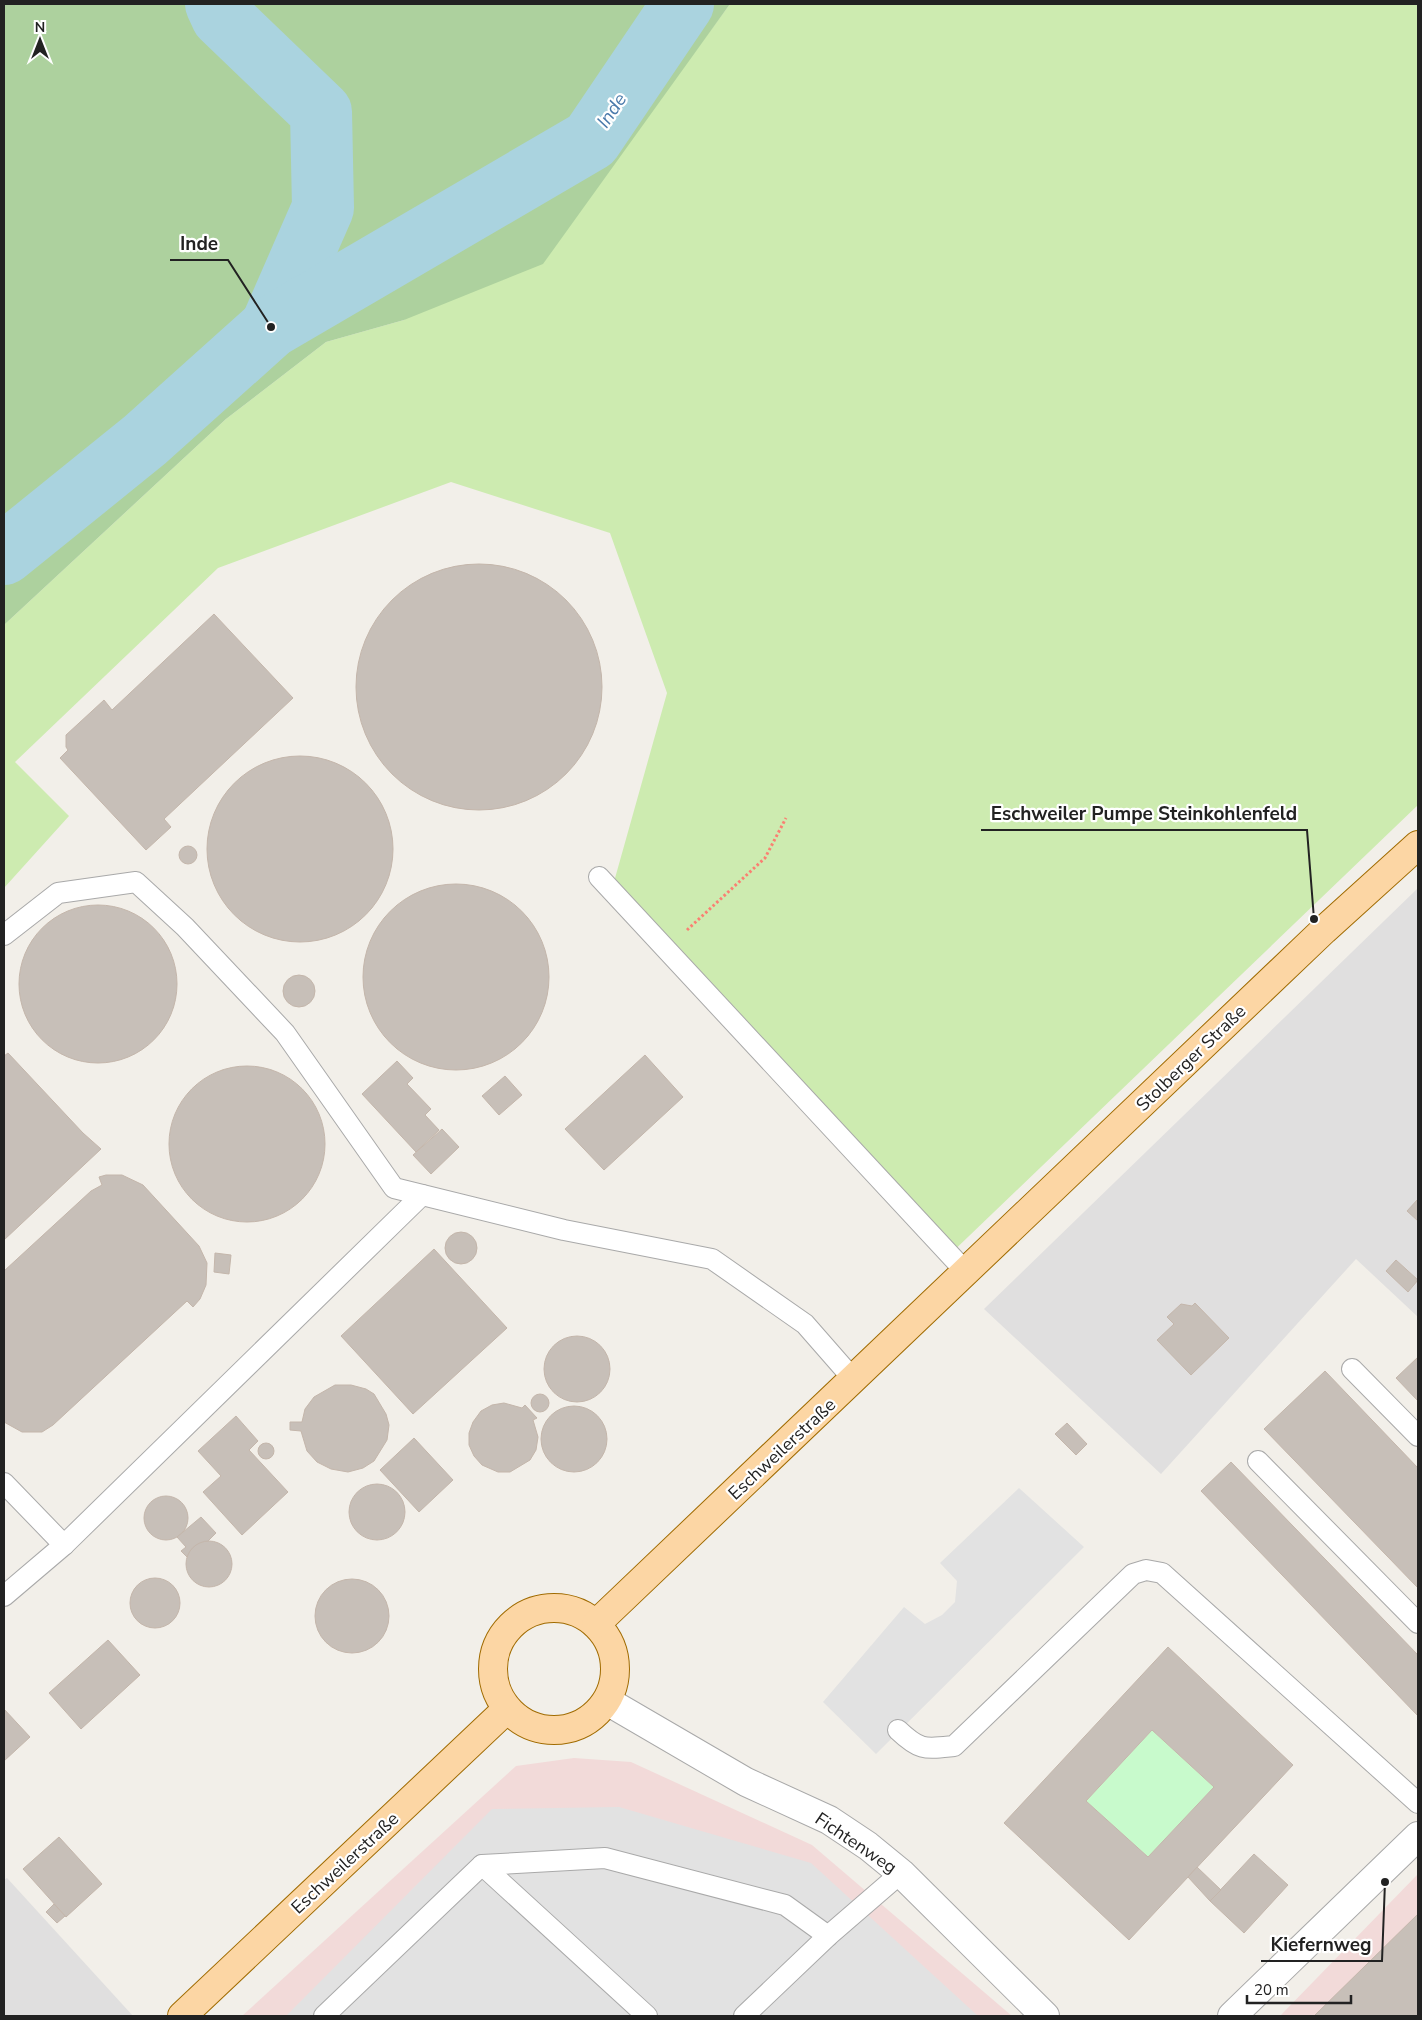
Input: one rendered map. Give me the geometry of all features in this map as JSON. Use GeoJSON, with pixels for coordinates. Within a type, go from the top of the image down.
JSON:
{"type":"FeatureCollection","features":[{"type":"Feature","properties":{"kind":"main road","name":"Stolberger Straße"},"geometry":{"type":"LineString","coordinates":[[966,1272],[1324,930],[1418,845]]}},
{"type":"Feature","properties":{"kind":"main road","name":"Eschweilerstraße"},"geometry":{"type":"LineString","coordinates":[[596,1624],[966,1272]]}},
{"type":"Feature","properties":{"kind":"main road"},"geometry":{"type":"LineString","coordinates":[[559,1608],[579,1613],[596,1624],[606,1638],[613,1653],[615,1670],[613,1687],[607,1701],[596,1714],[584,1722],[556,1730],[536,1728],[519,1719],[507,1709],[494,1683],[493,1668],[496,1648],[506,1631],[521,1617],[539,1610],[559,1608]]}},
{"type":"Feature","properties":{"kind":"main road","name":"Eschweilerstraße"},"geometry":{"type":"LineString","coordinates":[[182,2016],[507,1709]]}},
{"type":"Feature","properties":{"kind":"street","name":"Fichtenweg"},"geometry":{"type":"LineString","coordinates":[[607,1701],[746,1782],[829,1820],[868,1846],[901,1872],[955,1929],[1045,2016]]}},
{"type":"Feature","properties":{"kind":"street"},"geometry":{"type":"LineString","coordinates":[[1232,2016],[1418,1836]]}},
{"type":"Feature","properties":{"kind":"lane"},"geometry":{"type":"LineString","coordinates":[[599,877],[966,1272]]}},
{"type":"Feature","properties":{"kind":"lane"},"geometry":{"type":"LineString","coordinates":[[4,935],[58,893],[136,882],[185,927],[285,1033],[394,1188],[564,1230],[712,1259],[805,1324],[854,1380]]}},
{"type":"Feature","properties":{"kind":"lane"},"geometry":{"type":"LineString","coordinates":[[4,1596],[64,1545],[422,1195]]}},
{"type":"Feature","properties":{"kind":"lane"},"geometry":{"type":"LineString","coordinates":[[1352,1369],[1418,1436]]}},
{"type":"Feature","properties":{"kind":"lane"},"geometry":{"type":"LineString","coordinates":[[1258,1460],[1418,1623]]}},
{"type":"Feature","properties":{"kind":"lane"},"geometry":{"type":"LineString","coordinates":[[4,1483],[64,1545]]}},
{"type":"Feature","properties":{"kind":"lane"},"geometry":{"type":"LineString","coordinates":[[898,1730],[914,1745],[932,1748],[954,1746],[1133,1574],[1146,1570],[1162,1573],[1418,1803]]}},
{"type":"Feature","properties":{"kind":"lane"},"geometry":{"type":"LineString","coordinates":[[324,2016],[482,1865],[605,1858],[785,1905],[828,1936]]}},
{"type":"Feature","properties":{"kind":"lane"},"geometry":{"type":"LineString","coordinates":[[482,1865],[647,2016]]}},
{"type":"Feature","properties":{"kind":"lane"},"geometry":{"type":"LineString","coordinates":[[744,2016],[828,1936],[901,1872]]}},
{"type":"Feature","properties":{"kind":"path"},"geometry":{"type":"LineString","coordinates":[[666,949],[765,858],[786,818]]}},
{"type":"Feature","properties":{"kind":"shaded area"},"geometry":{"type":"Polygon","coordinates":[[[1418,888],[1418,1317],[1356,1259],[1161,1474],[984,1309],[1418,888]]]}},
{"type":"Feature","properties":{"kind":"shaded area"},"geometry":{"type":"Polygon","coordinates":[[[1019,1488],[1084,1547],[876,1754],[823,1702],[904,1607],[925,1624],[942,1615],[955,1602],[957,1581],[940,1563],[1019,1488]]]}},
{"type":"Feature","properties":{"kind":"shaded area"},"geometry":{"type":"Polygon","coordinates":[[[574,1758],[631,1762],[812,1845],[1012,2016],[242,2016],[516,1766],[574,1758]]]}},
{"type":"Feature","properties":{"kind":"shaded area"},"geometry":{"type":"Polygon","coordinates":[[[619,1807],[811,1863],[978,2016],[286,2016],[492,1809],[619,1807]]]}},
{"type":"Feature","properties":{"kind":"shaded area"},"geometry":{"type":"Polygon","coordinates":[[[1418,1874],[1418,2016],[1280,2016],[1418,1874]]]}},
{"type":"Feature","properties":{"kind":"shaded area"},"geometry":{"type":"Polygon","coordinates":[[[7,1878],[133,2016],[4,2016],[4,1880],[7,1878]]]}},
{"type":"Feature","properties":{"kind":"green space"},"geometry":{"type":"Polygon","coordinates":[[[4,4],[730,4],[543,264],[404,320],[326,342],[226,419],[4,625],[4,4]]]}},
{"type":"Feature","properties":{"kind":"green space"},"geometry":{"type":"Polygon","coordinates":[[[730,4],[1418,4],[1418,805],[944,1260],[610,896],[667,693],[610,533],[451,482],[218,568],[15,762],[69,816],[4,888],[4,625],[226,419],[326,342],[404,320],[638,129],[730,4]]]}},
{"type":"Feature","properties":{"kind":"green space"},"geometry":{"type":"Polygon","coordinates":[[[1152,1730],[1214,1787],[1148,1857],[1086,1801],[1152,1730]]]}},
{"type":"Feature","properties":{"kind":"building"},"geometry":{"type":"Polygon","coordinates":[[[491,564],[515,569],[537,578],[548,584],[566,600],[582,618],[593,640],[600,663],[602,687],[600,711],[593,734],[582,756],[566,774],[548,790],[515,805],[491,810],[467,810],[443,805],[410,790],[376,756],[365,734],[358,711],[356,675],[361,651],[376,618],[410,584],[432,573],[455,566],[491,564]]]}},
{"type":"Feature","properties":{"kind":"building"},"geometry":{"type":"Polygon","coordinates":[[[214,614],[293,698],[164,819],[171,827],[146,850],[60,758],[68,750],[66,747],[66,735],[104,700],[112,710],[214,614]]]}},
{"type":"Feature","properties":{"kind":"building"},"geometry":{"type":"Polygon","coordinates":[[[309,756],[336,763],[352,771],[366,783],[378,797],[386,813],[392,831],[392,867],[386,885],[378,901],[366,915],[352,927],[336,935],[318,941],[291,942],[264,935],[248,927],[222,901],[208,867],[207,840],[214,813],[222,797],[248,771],[282,757],[309,756]]]}},
{"type":"Feature","properties":{"kind":"building"},"geometry":{"type":"Polygon","coordinates":[[[184,846],[192,846],[197,851],[195,862],[184,864],[179,859],[179,851],[184,846]]]}},
{"type":"Feature","properties":{"kind":"building"},"geometry":{"type":"Polygon","coordinates":[[[447,884],[465,884],[492,891],[522,911],[542,941],[549,968],[549,986],[542,1013],[522,1043],[492,1063],[465,1070],[447,1070],[429,1066],[412,1059],[397,1049],[384,1036],[374,1021],[367,1004],[363,986],[363,968],[367,950],[374,933],[384,918],[397,905],[412,895],[429,888],[447,884]]]}},
{"type":"Feature","properties":{"kind":"building"},"geometry":{"type":"Polygon","coordinates":[[[106,905],[121,908],[135,914],[154,928],[164,940],[174,961],[177,984],[174,1007],[164,1028],[154,1040],[142,1050],[121,1060],[106,1063],[90,1063],[75,1060],[54,1050],[32,1028],[20,999],[19,976],[22,961],[32,940],[54,918],[83,906],[106,905]]]}},
{"type":"Feature","properties":{"kind":"building"},"geometry":{"type":"Polygon","coordinates":[[[299,975],[305,976],[310,980],[314,985],[314,997],[310,1002],[305,1006],[299,1007],[293,1006],[288,1002],[284,997],[283,991],[284,985],[288,980],[293,976],[299,975]]]}},
{"type":"Feature","properties":{"kind":"building"},"geometry":{"type":"Polygon","coordinates":[[[8,1053],[83,1133],[101,1149],[4,1240],[4,1056],[8,1053]]]}},
{"type":"Feature","properties":{"kind":"building"},"geometry":{"type":"Polygon","coordinates":[[[645,1055],[683,1097],[604,1170],[565,1129],[645,1055]]]}},
{"type":"Feature","properties":{"kind":"building"},"geometry":{"type":"Polygon","coordinates":[[[397,1061],[413,1078],[407,1084],[431,1109],[425,1115],[439,1130],[416,1152],[362,1094],[397,1061]]]}},
{"type":"Feature","properties":{"kind":"building"},"geometry":{"type":"Polygon","coordinates":[[[239,1066],[255,1066],[270,1069],[284,1075],[297,1083],[308,1094],[322,1121],[325,1144],[324,1159],[316,1181],[308,1194],[297,1205],[270,1219],[255,1222],[239,1222],[224,1219],[210,1213],[197,1205],[186,1194],[172,1167],[169,1152],[169,1136],[172,1121],[178,1107],[186,1094],[197,1083],[224,1069],[239,1066]]]}},
{"type":"Feature","properties":{"kind":"building"},"geometry":{"type":"Polygon","coordinates":[[[505,1076],[522,1095],[499,1115],[482,1096],[505,1076]]]}},
{"type":"Feature","properties":{"kind":"building"},"geometry":{"type":"Polygon","coordinates":[[[442,1129],[459,1147],[431,1174],[413,1155],[442,1129]]]}},
{"type":"Feature","properties":{"kind":"building"},"geometry":{"type":"Polygon","coordinates":[[[122,1175],[143,1185],[199,1246],[207,1263],[206,1285],[200,1299],[193,1307],[187,1301],[53,1425],[42,1432],[22,1432],[4,1422],[4,1271],[91,1191],[102,1185],[99,1177],[122,1175]]]}},
{"type":"Feature","properties":{"kind":"building"},"geometry":{"type":"Polygon","coordinates":[[[1418,1199],[1418,1221],[1407,1211],[1418,1199]]]}},
{"type":"Feature","properties":{"kind":"building"},"geometry":{"type":"Polygon","coordinates":[[[461,1232],[467,1233],[472,1237],[476,1242],[476,1254],[472,1259],[467,1263],[461,1264],[455,1263],[450,1259],[446,1254],[445,1248],[446,1242],[450,1237],[455,1233],[461,1232]]]}},
{"type":"Feature","properties":{"kind":"building"},"geometry":{"type":"Polygon","coordinates":[[[434,1249],[507,1328],[413,1414],[341,1336],[434,1249]]]}},
{"type":"Feature","properties":{"kind":"building"},"geometry":{"type":"Polygon","coordinates":[[[215,1253],[231,1255],[229,1274],[214,1272],[215,1253]]]}},
{"type":"Feature","properties":{"kind":"building"},"geometry":{"type":"Polygon","coordinates":[[[1396,1260],[1418,1280],[1408,1292],[1386,1271],[1396,1260]]]}},
{"type":"Feature","properties":{"kind":"building"},"geometry":{"type":"Polygon","coordinates":[[[1195,1303],[1229,1338],[1191,1375],[1157,1340],[1174,1324],[1167,1317],[1181,1304],[1192,1306],[1195,1303]]]}},
{"type":"Feature","properties":{"kind":"building"},"geometry":{"type":"Polygon","coordinates":[[[577,1336],[589,1339],[600,1346],[607,1357],[610,1369],[607,1381],[600,1392],[589,1399],[577,1402],[565,1399],[554,1392],[547,1381],[544,1369],[547,1357],[554,1346],[565,1339],[577,1336]]]}},
{"type":"Feature","properties":{"kind":"building"},"geometry":{"type":"Polygon","coordinates":[[[1418,1357],[1418,1401],[1396,1378],[1418,1357]]]}},
{"type":"Feature","properties":{"kind":"building"},"geometry":{"type":"Polygon","coordinates":[[[1325,1371],[1418,1468],[1418,1588],[1264,1429],[1325,1371]]]}},
{"type":"Feature","properties":{"kind":"building"},"geometry":{"type":"Polygon","coordinates":[[[335,1385],[351,1385],[366,1389],[374,1394],[386,1414],[389,1425],[387,1440],[374,1461],[363,1468],[348,1472],[331,1469],[317,1462],[307,1451],[301,1431],[290,1430],[290,1422],[302,1422],[305,1409],[314,1397],[335,1385]]]}},
{"type":"Feature","properties":{"kind":"building"},"geometry":{"type":"Polygon","coordinates":[[[536,1394],[544,1394],[549,1399],[547,1410],[536,1412],[531,1407],[531,1399],[536,1394]]]}},
{"type":"Feature","properties":{"kind":"building"},"geometry":{"type":"Polygon","coordinates":[[[504,1403],[522,1408],[525,1405],[537,1418],[533,1420],[538,1437],[536,1450],[530,1460],[510,1472],[498,1472],[482,1465],[474,1456],[469,1445],[469,1433],[473,1422],[481,1411],[492,1405],[504,1403]]]}},
{"type":"Feature","properties":{"kind":"building"},"geometry":{"type":"Polygon","coordinates":[[[568,1406],[580,1406],[592,1411],[602,1421],[607,1433],[605,1452],[592,1467],[580,1472],[568,1472],[556,1467],[546,1457],[541,1445],[541,1433],[546,1421],[556,1411],[568,1406]]]}},
{"type":"Feature","properties":{"kind":"building"},"geometry":{"type":"Polygon","coordinates":[[[236,1416],[258,1441],[249,1450],[288,1492],[242,1535],[203,1492],[221,1476],[198,1451],[236,1416]]]}},
{"type":"Feature","properties":{"kind":"building"},"geometry":{"type":"Polygon","coordinates":[[[1067,1423],[1087,1444],[1076,1455],[1055,1434],[1067,1423]]]}},
{"type":"Feature","properties":{"kind":"building"},"geometry":{"type":"Polygon","coordinates":[[[414,1438],[453,1480],[419,1512],[380,1470],[414,1438]]]}},
{"type":"Feature","properties":{"kind":"building"},"geometry":{"type":"Polygon","coordinates":[[[263,1443],[269,1443],[274,1448],[272,1457],[263,1459],[258,1454],[258,1448],[263,1443]]]}},
{"type":"Feature","properties":{"kind":"building"},"geometry":{"type":"Polygon","coordinates":[[[1231,1462],[1418,1655],[1418,1716],[1201,1491],[1231,1462]]]}},
{"type":"Feature","properties":{"kind":"building"},"geometry":{"type":"Polygon","coordinates":[[[377,1484],[388,1486],[397,1492],[403,1501],[405,1512],[403,1523],[397,1532],[388,1538],[377,1540],[366,1538],[357,1532],[351,1523],[349,1512],[351,1501],[357,1492],[366,1486],[377,1484]]]}},
{"type":"Feature","properties":{"kind":"building"},"geometry":{"type":"Polygon","coordinates":[[[170,1496],[182,1502],[187,1509],[187,1527],[182,1534],[175,1539],[162,1540],[154,1537],[147,1530],[144,1514],[147,1506],[154,1499],[170,1496]]]}},
{"type":"Feature","properties":{"kind":"building"},"geometry":{"type":"Polygon","coordinates":[[[201,1517],[216,1533],[207,1542],[193,1548],[187,1557],[181,1551],[186,1547],[177,1537],[201,1517]]]}},
{"type":"Feature","properties":{"kind":"building"},"geometry":{"type":"Polygon","coordinates":[[[209,1541],[222,1545],[228,1551],[232,1564],[228,1577],[222,1583],[209,1587],[196,1583],[190,1577],[186,1564],[190,1551],[196,1545],[209,1541]]]}},
{"type":"Feature","properties":{"kind":"building"},"geometry":{"type":"Polygon","coordinates":[[[150,1578],[160,1578],[173,1585],[180,1598],[180,1608],[173,1621],[160,1628],[150,1628],[141,1624],[134,1617],[130,1608],[130,1598],[134,1589],[141,1582],[150,1578]]]}},
{"type":"Feature","properties":{"kind":"building"},"geometry":{"type":"Polygon","coordinates":[[[345,1579],[359,1579],[373,1585],[383,1595],[389,1609],[389,1623],[383,1637],[373,1647],[359,1653],[345,1653],[331,1647],[321,1637],[315,1623],[315,1609],[321,1595],[331,1585],[345,1579]]]}},
{"type":"Feature","properties":{"kind":"building"},"geometry":{"type":"Polygon","coordinates":[[[108,1640],[140,1675],[81,1729],[49,1693],[108,1640]]]}},
{"type":"Feature","properties":{"kind":"building"},"geometry":{"type":"Polygon","coordinates":[[[1168,1647],[1293,1765],[1129,1940],[1004,1823],[1168,1647]],[[1152,1730],[1086,1801],[1148,1857],[1214,1787],[1152,1730]]]}},
{"type":"Feature","properties":{"kind":"building"},"geometry":{"type":"Polygon","coordinates":[[[4,1709],[30,1737],[4,1761],[4,1709]]]}},
{"type":"Feature","properties":{"kind":"building"},"geometry":{"type":"Polygon","coordinates":[[[59,1837],[102,1884],[66,1917],[23,1869],[59,1837]]]}},
{"type":"Feature","properties":{"kind":"building"},"geometry":{"type":"Polygon","coordinates":[[[1254,1854],[1288,1885],[1244,1933],[1210,1901],[1254,1854]]]}},
{"type":"Feature","properties":{"kind":"building"},"geometry":{"type":"Polygon","coordinates":[[[1197,1867],[1221,1890],[1210,1901],[1188,1877],[1197,1867]]]}},
{"type":"Feature","properties":{"kind":"building"},"geometry":{"type":"Polygon","coordinates":[[[54,1904],[65,1916],[57,1923],[46,1912],[54,1904]]]}},
{"type":"Feature","properties":{"kind":"building"},"geometry":{"type":"Polygon","coordinates":[[[1418,1914],[1418,2016],[1314,2016],[1418,1914]]]}},
{"type":"Feature","properties":{"kind":"waterway"},"geometry":{"type":"LineString","coordinates":[[216,4],[222,17],[321,112],[323,208],[271,327]]}},
{"type":"Feature","properties":{"kind":"waterway","name":"Inde"},"geometry":{"type":"LineString","coordinates":[[4,554],[145,440],[271,327],[591,140],[683,4]]}},
{"type":"Feature","properties":{"kind":"place","name":"Inde"},"geometry":{"type":"Point","coordinates":[271,327]}},
{"type":"Feature","properties":{"kind":"place","name":"Eschweiler Pumpe Steinkohlenfeld"},"geometry":{"type":"Point","coordinates":[1314,919]}},
{"type":"Feature","properties":{"kind":"place","name":"Kiefernweg"},"geometry":{"type":"Point","coordinates":[1385,1882]}}]}
